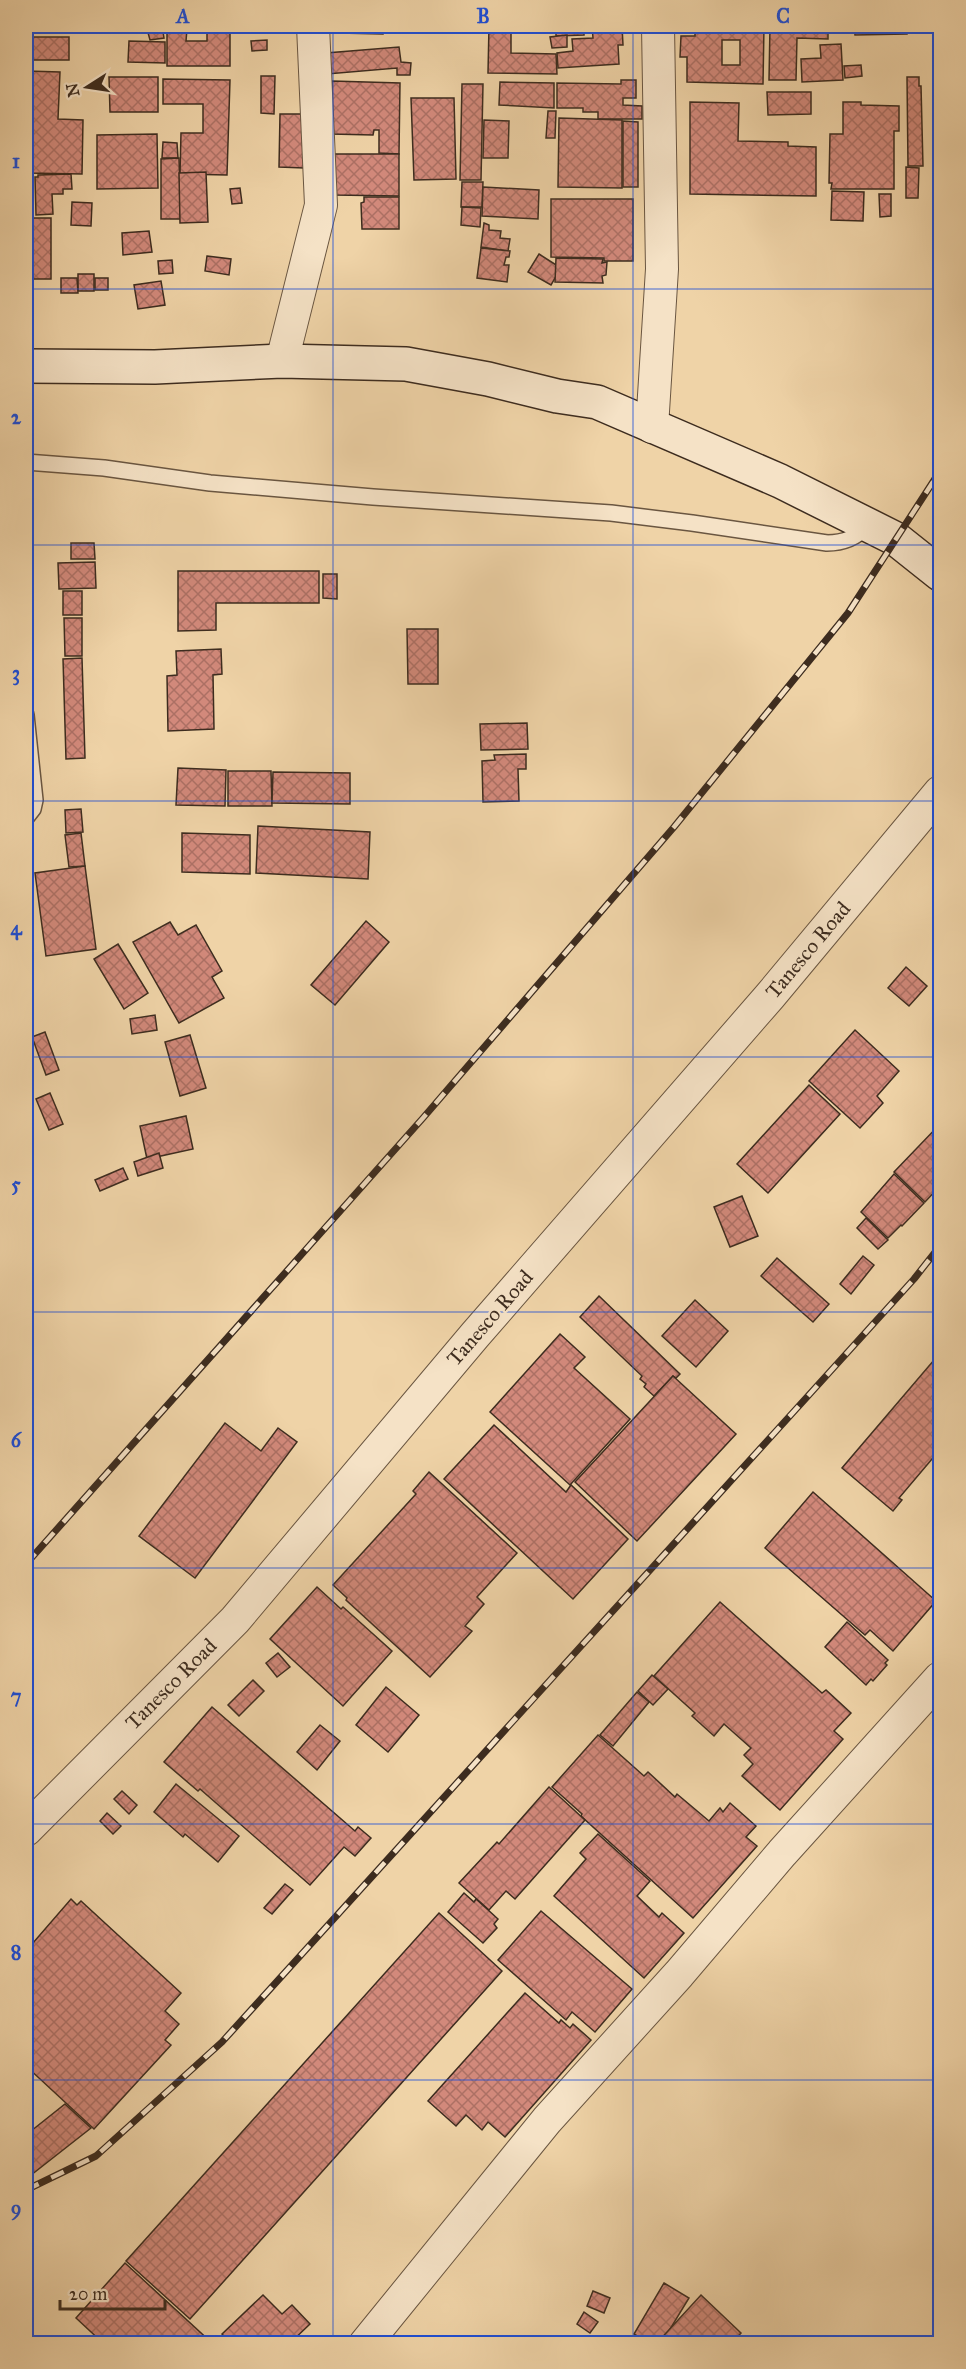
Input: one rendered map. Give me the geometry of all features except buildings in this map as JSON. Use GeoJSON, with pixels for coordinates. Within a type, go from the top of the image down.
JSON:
{"type":"FeatureCollection","features":[{"type":"Feature","properties":{"kind":"main road"},"geometry":{"type":"LineString","coordinates":[[26,366],[155,367],[282,361],[418,366],[488,379],[556,396],[597,402],[780,481],[896,539],[940,574]]}},
{"type":"Feature","properties":{"kind":"street"},"geometry":{"type":"LineString","coordinates":[[282,361],[321,205],[313,26]]}},
{"type":"Feature","properties":{"kind":"street"},"geometry":{"type":"LineString","coordinates":[[652,427],[662,269],[658,26]]}},
{"type":"Feature","properties":{"kind":"street","name":"Tanesco Road"},"geometry":{"type":"LineString","coordinates":[[26,1830],[235,1620],[475,1335],[770,996],[940,792]]}},
{"type":"Feature","properties":{"kind":"street"},"geometry":{"type":"LineString","coordinates":[[365,2343],[548,2120],[940,1678]]}},
{"type":"Feature","properties":{"kind":"lane"},"geometry":{"type":"LineString","coordinates":[[26,462],[104,468],[210,483],[385,498],[612,513],[827,543],[836,543],[858,536],[867,526]]}},
{"type":"Feature","properties":{"kind":"lane"},"geometry":{"type":"LineString","coordinates":[[26,715],[35,800],[33,809],[26,818]]}},
{"type":"Feature","properties":{"kind":"railway"},"geometry":{"type":"LineString","coordinates":[[26,1564],[423,1118],[674,827],[848,613],[940,471]]}},
{"type":"Feature","properties":{"kind":"railway"},"geometry":{"type":"LineString","coordinates":[[26,2190],[96,2156],[222,2042],[914,1279],[940,1246]]}}]}
